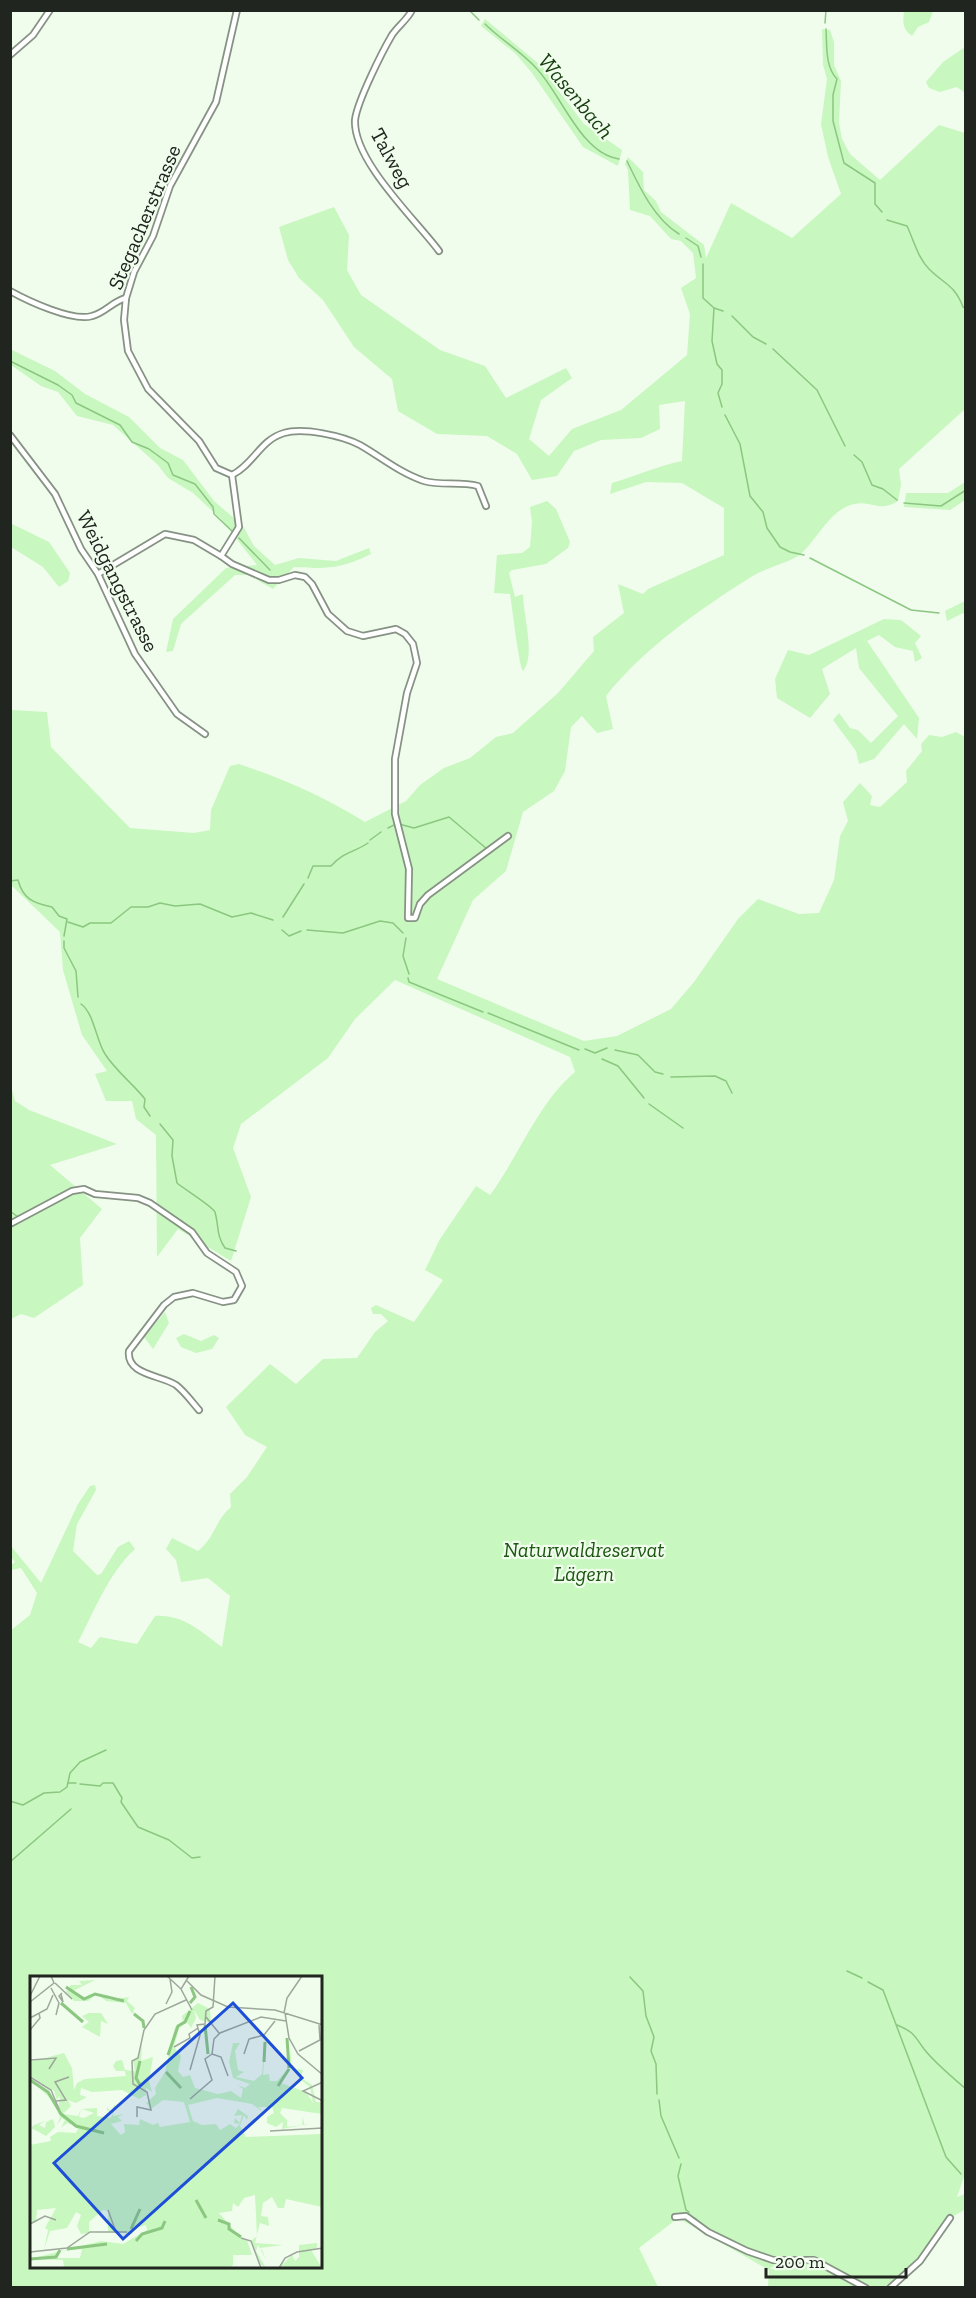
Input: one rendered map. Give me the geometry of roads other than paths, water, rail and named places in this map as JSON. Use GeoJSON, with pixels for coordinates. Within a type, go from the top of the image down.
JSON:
{"type":"FeatureCollection","features":[{"type":"Feature","properties":{"kind":"street"},"geometry":{"type":"LineString","coordinates":[[10,55],[33,35],[50,10]]}},
{"type":"Feature","properties":{"kind":"street","name":"Stegacherstrasse"},"geometry":{"type":"LineString","coordinates":[[232,475],[214,465],[199,441],[148,390],[138,374],[125,339],[126,298],[134,272],[153,236],[170,186],[216,102],[237,10]]}},
{"type":"Feature","properties":{"kind":"street","name":"Talweg"},"geometry":{"type":"LineString","coordinates":[[412,10],[392,36],[362,97],[355,122],[358,139],[379,177],[403,211],[439,251]]}},
{"type":"Feature","properties":{"kind":"street"},"geometry":{"type":"LineString","coordinates":[[10,291],[43,306],[82,318],[96,315],[126,298]]}},
{"type":"Feature","properties":{"kind":"street"},"geometry":{"type":"LineString","coordinates":[[221,556],[239,527],[232,475],[244,467],[259,447],[270,439],[287,432],[307,430],[356,443],[397,469],[424,481],[478,486],[486,506]]}},
{"type":"Feature","properties":{"kind":"street","name":"Weidgangstrasse"},"geometry":{"type":"LineString","coordinates":[[10,435],[51,488],[81,549],[98,574],[135,654],[177,714],[204,734]]}},
{"type":"Feature","properties":{"kind":"street"},"geometry":{"type":"LineString","coordinates":[[98,574],[165,534],[176,534],[194,540],[232,564],[269,580],[279,580],[295,575],[305,577],[312,584],[328,614],[347,631],[363,636],[396,629],[405,634],[413,644],[417,663],[407,693],[395,759],[395,814],[409,869],[406,911],[408,919],[415,918],[424,899],[508,836]]}},
{"type":"Feature","properties":{"kind":"street"},"geometry":{"type":"LineString","coordinates":[[10,1224],[59,1196],[84,1190],[95,1194],[138,1198],[150,1203],[192,1232],[207,1253],[230,1267],[240,1277],[242,1291],[234,1300],[223,1302],[193,1293],[171,1299],[129,1351],[129,1359],[134,1367],[173,1383],[199,1410]]}},
{"type":"Feature","properties":{"kind":"street"},"geometry":{"type":"LineString","coordinates":[[675,2217],[686,2216],[708,2232],[773,2260],[814,2260],[866,2288]]}},
{"type":"Feature","properties":{"kind":"street"},"geometry":{"type":"LineString","coordinates":[[890,2288],[920,2261],[950,2218]]}},
{"type":"Feature","properties":{"kind":"waterway","name":"Wasenbach"},"geometry":{"type":"LineString","coordinates":[[469,10],[479,20]]}},
{"type":"Feature","properties":{"kind":"waterway"},"geometry":{"type":"LineString","coordinates":[[825,23],[826,10]]}},
{"type":"Feature","properties":{"kind":"waterway","name":"Wasenbach"},"geometry":{"type":"LineString","coordinates":[[485,24],[537,69],[583,135],[606,155],[619,159]]}},
{"type":"Feature","properties":{"kind":"waterway"},"geometry":{"type":"LineString","coordinates":[[826,29],[830,68],[837,79],[833,95],[833,121],[844,163],[875,183],[875,204],[882,212]]}},
{"type":"Feature","properties":{"kind":"waterway","name":"Wasenbach"},"geometry":{"type":"LineString","coordinates":[[627,161],[655,211],[670,228],[679,234]]}},
{"type":"Feature","properties":{"kind":"waterway"},"geometry":{"type":"LineString","coordinates":[[887,220],[907,226],[925,265],[953,289],[963,307],[966,308]]}},
{"type":"Feature","properties":{"kind":"waterway","name":"Wasenbach"},"geometry":{"type":"LineString","coordinates":[[686,238],[698,246],[701,257]]}},
{"type":"Feature","properties":{"kind":"waterway","name":"Wasenbach"},"geometry":{"type":"LineString","coordinates":[[703,264],[703,298],[714,308],[723,311]]}},
{"type":"Feature","properties":{"kind":"waterway"},"geometry":{"type":"LineString","coordinates":[[714,308],[712,341],[717,364],[722,370],[722,384],[718,393],[722,407]]}},
{"type":"Feature","properties":{"kind":"waterway"},"geometry":{"type":"LineString","coordinates":[[732,316],[753,337],[766,344]]}},
{"type":"Feature","properties":{"kind":"waterway"},"geometry":{"type":"LineString","coordinates":[[773,349],[817,390],[845,446]]}},
{"type":"Feature","properties":{"kind":"waterway"},"geometry":{"type":"LineString","coordinates":[[10,361],[58,385],[72,395],[76,403],[120,425],[132,442],[149,449],[168,463],[173,475],[195,484],[213,507],[214,514],[233,532]]}},
{"type":"Feature","properties":{"kind":"waterway"},"geometry":{"type":"LineString","coordinates":[[725,415],[740,444],[750,496],[763,512],[767,528],[780,547],[804,555]]}},
{"type":"Feature","properties":{"kind":"waterway"},"geometry":{"type":"LineString","coordinates":[[854,455],[862,462],[872,485],[883,489],[897,500]]}},
{"type":"Feature","properties":{"kind":"waterway"},"geometry":{"type":"LineString","coordinates":[[904,503],[941,506],[966,490]]}},
{"type":"Feature","properties":{"kind":"waterway"},"geometry":{"type":"LineString","coordinates":[[239,538],[270,570]]}},
{"type":"Feature","properties":{"kind":"waterway"},"geometry":{"type":"LineString","coordinates":[[810,558],[911,610],[939,613]]}},
{"type":"Feature","properties":{"kind":"waterway"},"geometry":{"type":"LineString","coordinates":[[399,824],[414,828],[449,817],[487,849]]}},
{"type":"Feature","properties":{"kind":"waterway"},"geometry":{"type":"LineString","coordinates":[[388,828],[394,825]]}},
{"type":"Feature","properties":{"kind":"waterway"},"geometry":{"type":"LineString","coordinates":[[370,840],[381,832]]}},
{"type":"Feature","properties":{"kind":"waterway"},"geometry":{"type":"LineString","coordinates":[[308,878],[313,866],[331,866],[344,855],[368,843]]}},
{"type":"Feature","properties":{"kind":"waterway","name":"Wasenbach"},"geometry":{"type":"LineString","coordinates":[[10,881],[18,880],[26,896],[39,904],[52,907],[59,916],[67,919],[64,936]]}},
{"type":"Feature","properties":{"kind":"waterway"},"geometry":{"type":"LineString","coordinates":[[283,917],[304,884]]}},
{"type":"Feature","properties":{"kind":"waterway"},"geometry":{"type":"LineString","coordinates":[[68,922],[83,927],[90,923],[111,923],[131,907],[148,907],[160,903],[175,906],[200,904],[232,917],[251,913],[273,920]]}},
{"type":"Feature","properties":{"kind":"waterway"},"geometry":{"type":"LineString","coordinates":[[307,930],[343,933],[380,921],[393,923],[403,933]]}},
{"type":"Feature","properties":{"kind":"waterway"},"geometry":{"type":"LineString","coordinates":[[282,930],[289,936],[301,931]]}},
{"type":"Feature","properties":{"kind":"waterway"},"geometry":{"type":"LineString","coordinates":[[406,938],[403,956],[409,974]]}},
{"type":"Feature","properties":{"kind":"waterway","name":"Wasenbach"},"geometry":{"type":"LineString","coordinates":[[64,941],[64,948],[76,971],[78,997]]}},
{"type":"Feature","properties":{"kind":"waterway"},"geometry":{"type":"LineString","coordinates":[[408,978],[409,982],[483,1012]]}},
{"type":"Feature","properties":{"kind":"waterway","name":"Wasenbach"},"geometry":{"type":"LineString","coordinates":[[81,1004],[92,1020],[105,1054],[145,1099],[144,1107],[150,1116]]}},
{"type":"Feature","properties":{"kind":"waterway"},"geometry":{"type":"LineString","coordinates":[[488,1013],[579,1050]]}},
{"type":"Feature","properties":{"kind":"waterway"},"geometry":{"type":"LineString","coordinates":[[585,1049],[595,1053],[607,1048]]}},
{"type":"Feature","properties":{"kind":"waterway"},"geometry":{"type":"LineString","coordinates":[[615,1050],[638,1055],[655,1072],[663,1074]]}},
{"type":"Feature","properties":{"kind":"waterway"},"geometry":{"type":"LineString","coordinates":[[602,1059],[618,1066],[644,1098]]}},
{"type":"Feature","properties":{"kind":"waterway"},"geometry":{"type":"LineString","coordinates":[[671,1077],[715,1076],[726,1081],[732,1093]]}},
{"type":"Feature","properties":{"kind":"waterway"},"geometry":{"type":"LineString","coordinates":[[649,1104],[683,1128]]}},
{"type":"Feature","properties":{"kind":"waterway","name":"Wasenbach"},"geometry":{"type":"LineString","coordinates":[[160,1124],[173,1140],[172,1156],[177,1183],[213,1209],[222,1243],[225,1248],[236,1251]]}},
{"type":"Feature","properties":{"kind":"waterway"},"geometry":{"type":"LineString","coordinates":[[10,1211],[18,1217]]}},
{"type":"Feature","properties":{"kind":"waterway"},"geometry":{"type":"LineString","coordinates":[[10,1801],[23,1805],[44,1793],[60,1792],[67,1787],[70,1773],[80,1762],[106,1750]]}},
{"type":"Feature","properties":{"kind":"waterway"},"geometry":{"type":"LineString","coordinates":[[68,1783],[76,1783]]}},
{"type":"Feature","properties":{"kind":"waterway"},"geometry":{"type":"LineString","coordinates":[[80,1784],[100,1786],[103,1783],[113,1783],[122,1798],[121,1802],[138,1827],[169,1840],[192,1858],[200,1857]]}},
{"type":"Feature","properties":{"kind":"waterway"},"geometry":{"type":"LineString","coordinates":[[10,1862],[71,1809]]}},
{"type":"Feature","properties":{"kind":"waterway"},"geometry":{"type":"LineString","coordinates":[[847,1971],[862,1978]]}},
{"type":"Feature","properties":{"kind":"waterway"},"geometry":{"type":"LineString","coordinates":[[630,1977],[643,1991],[646,2016],[654,2037],[651,2051],[656,2064],[657,2094]]}},
{"type":"Feature","properties":{"kind":"waterway"},"geometry":{"type":"LineString","coordinates":[[868,1982],[883,1990],[946,2157],[961,2174]]}},
{"type":"Feature","properties":{"kind":"waterway"},"geometry":{"type":"LineString","coordinates":[[897,2025],[913,2034],[933,2059],[966,2089]]}},
{"type":"Feature","properties":{"kind":"waterway"},"geometry":{"type":"LineString","coordinates":[[659,2100],[661,2116],[679,2158]]}},
{"type":"Feature","properties":{"kind":"waterway"},"geometry":{"type":"LineString","coordinates":[[681,2164],[678,2176],[686,2210],[689,2212]]}},
{"type":"Feature","properties":{"kind":"waterway"},"geometry":{"type":"LineString","coordinates":[[774,2262],[793,2262]]}},
{"type":"Feature","properties":{"kind":"park label","name":"Naturwaldreservat Lägern"},"geometry":{"type":"Point","coordinates":[584,1561]}}]}
